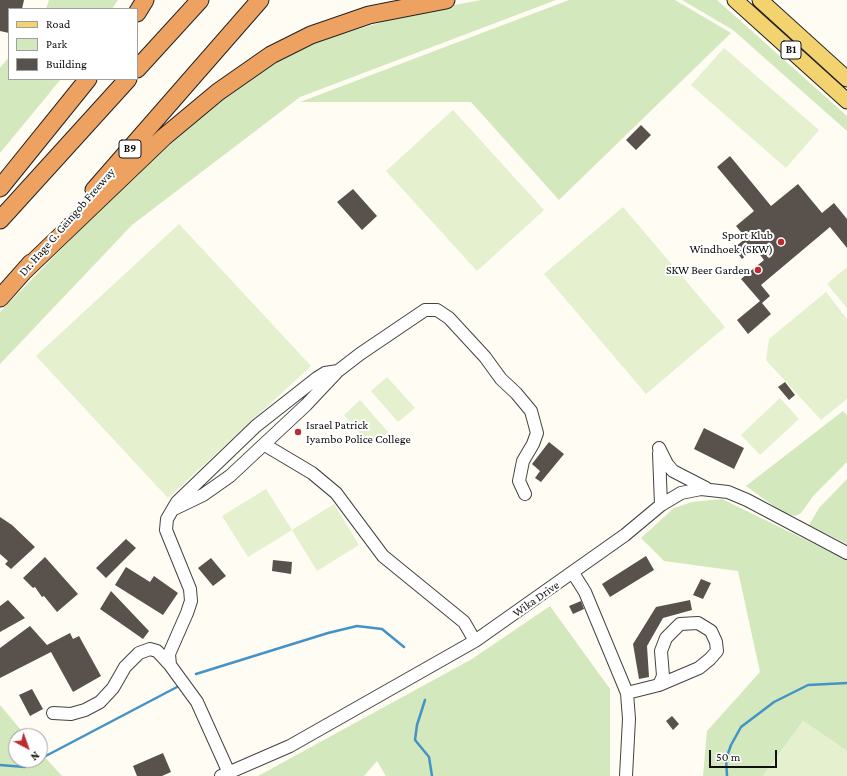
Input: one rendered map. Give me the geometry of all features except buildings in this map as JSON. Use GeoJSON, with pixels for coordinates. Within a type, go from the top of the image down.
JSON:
{"type":"FeatureCollection","features":[{"type":"Feature","properties":{"kind":"highway"},"geometry":{"type":"LineString","coordinates":[[138,11],[144,0]]}},
{"type":"Feature","properties":{"kind":"highway"},"geometry":{"type":"LineString","coordinates":[[138,68],[200,0]]}},
{"type":"Feature","properties":{"kind":"highway","name":"Dr. Hage G. Geingob Freeway"},"geometry":{"type":"LineString","coordinates":[[0,298],[260,0]]}},
{"type":"Feature","properties":{"kind":"highway"},"geometry":{"type":"LineString","coordinates":[[23,272],[164,137],[218,92],[271,55],[311,35],[368,15],[446,0]]}},
{"type":"Feature","properties":{"kind":"highway"},"geometry":{"type":"LineString","coordinates":[[0,188],[87,80]]}},
{"type":"Feature","properties":{"kind":"highway"},"geometry":{"type":"LineString","coordinates":[[0,220],[127,80]]}},
{"type":"Feature","properties":{"kind":"main road","name":"B1"},"geometry":{"type":"LineString","coordinates":[[735,0],[847,101]]}},
{"type":"Feature","properties":{"kind":"main road","name":"B1"},"geometry":{"type":"LineString","coordinates":[[760,0],[847,79]]}},
{"type":"Feature","properties":{"kind":"street"},"geometry":{"type":"LineString","coordinates":[[174,509],[203,495],[230,476],[265,445],[338,371],[417,314],[425,310],[437,310],[444,313],[485,356],[501,380],[516,393],[531,411],[537,433],[533,444],[523,461],[519,481],[525,494]]}},
{"type":"Feature","properties":{"kind":"street"},"geometry":{"type":"LineString","coordinates":[[170,665],[169,654],[187,614],[191,601],[190,589],[166,530],[167,519],[177,502],[191,487],[256,426],[316,378],[325,373],[338,371]]}},
{"type":"Feature","properties":{"kind":"street"},"geometry":{"type":"LineString","coordinates":[[265,445],[312,473],[336,494],[383,556],[464,622],[475,641]]}},
{"type":"Feature","properties":{"kind":"street"},"geometry":{"type":"LineString","coordinates":[[662,505],[658,448],[667,464],[673,471],[710,490]]}},
{"type":"Feature","properties":{"kind":"street","name":"Wika Drive"},"geometry":{"type":"LineString","coordinates":[[225,774],[290,746],[475,641],[573,573],[625,535],[662,505],[681,493],[692,489],[728,492],[747,500],[847,553]]}},
{"type":"Feature","properties":{"kind":"street"},"geometry":{"type":"LineString","coordinates":[[573,573],[585,592],[627,693],[629,720],[626,776]]}},
{"type":"Feature","properties":{"kind":"street"},"geometry":{"type":"LineString","coordinates":[[627,693],[659,685],[699,668],[710,659],[716,651],[716,642],[711,631],[698,623],[680,624],[666,638],[661,651],[663,676],[659,685]]}},
{"type":"Feature","properties":{"kind":"street"},"geometry":{"type":"LineString","coordinates":[[53,713],[71,714],[85,710],[100,702],[113,688],[125,667],[139,652],[150,649],[156,651],[170,665],[197,702],[225,774]]}},
{"type":"Feature","properties":{"kind":"green space"},"geometry":{"type":"Polygon","coordinates":[[[49,0],[118,0],[113,8],[46,8],[49,0]]]}},
{"type":"Feature","properties":{"kind":"green space"},"geometry":{"type":"Polygon","coordinates":[[[482,0],[556,0],[300,97],[132,225],[0,364],[0,312],[121,188],[240,83],[272,64],[322,40],[416,12],[482,0]]]}},
{"type":"Feature","properties":{"kind":"green space"},"geometry":{"type":"Polygon","coordinates":[[[569,0],[675,0],[731,33],[559,200],[471,102],[300,102],[569,0]]]}},
{"type":"Feature","properties":{"kind":"green space"},"geometry":{"type":"Polygon","coordinates":[[[682,0],[717,0],[847,116],[847,131],[733,30],[682,0]]]}},
{"type":"Feature","properties":{"kind":"green space"},"geometry":{"type":"Polygon","coordinates":[[[724,48],[819,130],[786,168],[691,85],[724,48]]]}},
{"type":"Feature","properties":{"kind":"green space"},"geometry":{"type":"Polygon","coordinates":[[[8,58],[8,80],[60,80],[0,153],[0,68],[8,58]]]}},
{"type":"Feature","properties":{"kind":"green space"},"geometry":{"type":"Polygon","coordinates":[[[453,110],[544,210],[477,271],[386,171],[453,110]]]}},
{"type":"Feature","properties":{"kind":"green space"},"geometry":{"type":"Polygon","coordinates":[[[623,207],[725,327],[646,394],[544,274],[623,207]]]}},
{"type":"Feature","properties":{"kind":"green space"},"geometry":{"type":"Polygon","coordinates":[[[179,224],[311,366],[168,498],[36,356],[179,224]]]}},
{"type":"Feature","properties":{"kind":"green space"},"geometry":{"type":"Polygon","coordinates":[[[847,267],[847,308],[827,284],[847,267]]]}},
{"type":"Feature","properties":{"kind":"green space"},"geometry":{"type":"Polygon","coordinates":[[[826,292],[847,319],[847,399],[821,420],[766,360],[769,339],[826,292]]]}},
{"type":"Feature","properties":{"kind":"green space"},"geometry":{"type":"Polygon","coordinates":[[[387,377],[415,408],[398,422],[371,391],[387,377]]]}},
{"type":"Feature","properties":{"kind":"green space"},"geometry":{"type":"Polygon","coordinates":[[[780,398],[799,419],[760,455],[741,435],[780,398]]]}},
{"type":"Feature","properties":{"kind":"green space"},"geometry":{"type":"Polygon","coordinates":[[[360,400],[388,432],[371,446],[344,415],[360,400]]]}},
{"type":"Feature","properties":{"kind":"green space"},"geometry":{"type":"Polygon","coordinates":[[[843,411],[847,415],[847,462],[814,495],[801,513],[795,516],[782,512],[746,486],[843,411]]]}},
{"type":"Feature","properties":{"kind":"green space"},"geometry":{"type":"Polygon","coordinates":[[[847,479],[847,544],[809,525],[819,508],[847,479]]]}},
{"type":"Feature","properties":{"kind":"green space"},"geometry":{"type":"Polygon","coordinates":[[[266,489],[292,530],[248,557],[222,516],[266,489]]]}},
{"type":"Feature","properties":{"kind":"green space"},"geometry":{"type":"Polygon","coordinates":[[[722,499],[847,560],[847,751],[803,721],[763,776],[703,776],[707,731],[760,672],[738,571],[664,561],[641,538],[674,508],[692,502],[722,499]]]}},
{"type":"Feature","properties":{"kind":"green space"},"geometry":{"type":"Polygon","coordinates":[[[334,504],[359,545],[317,571],[292,530],[334,504]]]}},
{"type":"Feature","properties":{"kind":"green space"},"geometry":{"type":"Polygon","coordinates":[[[550,606],[610,689],[610,776],[386,776],[377,761],[364,776],[258,776],[472,659],[550,606]]]}},
{"type":"Feature","properties":{"kind":"green space"},"geometry":{"type":"Polygon","coordinates":[[[0,705],[19,728],[8,728],[8,768],[48,768],[48,761],[62,776],[0,776],[0,705]]]}},
{"type":"Feature","properties":{"kind":"green space"},"geometry":{"type":"Polygon","coordinates":[[[803,721],[847,751],[847,776],[763,776],[803,721]]]}},
{"type":"Feature","properties":{"kind":"waterway"},"geometry":{"type":"LineString","coordinates":[[196,674],[328,633],[357,626],[382,629],[404,647]]}},
{"type":"Feature","properties":{"kind":"waterway"},"geometry":{"type":"LineString","coordinates":[[727,776],[726,759],[731,745],[741,727],[774,702],[808,685],[847,683]]}},
{"type":"Feature","properties":{"kind":"waterway"},"geometry":{"type":"LineString","coordinates":[[48,755],[177,687]]}},
{"type":"Feature","properties":{"kind":"waterway"},"geometry":{"type":"LineString","coordinates":[[425,700],[417,725],[415,740],[429,757],[432,776]]}},
{"type":"Feature","properties":{"kind":"waterway"},"geometry":{"type":"LineString","coordinates":[[0,765],[8,766]]}},
{"type":"Feature","properties":{"kind":"place","name":"Sport Klub Windhoek (SKW)"},"geometry":{"type":"Point","coordinates":[781,242]}},
{"type":"Feature","properties":{"kind":"place","name":"SKW Beer Garden"},"geometry":{"type":"Point","coordinates":[758,270]}},
{"type":"Feature","properties":{"kind":"place","name":"Israel Patrick Iyambo Police College"},"geometry":{"type":"Point","coordinates":[298,432]}}]}
